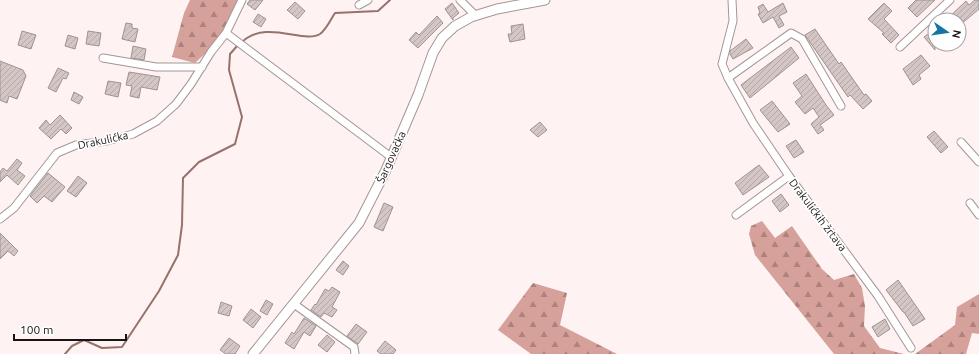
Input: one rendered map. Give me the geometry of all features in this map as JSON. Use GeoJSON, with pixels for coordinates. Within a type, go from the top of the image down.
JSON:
{"type":"FeatureCollection","features":[{"type":"Feature","properties":{"kind":"street","name":"Drakulićka"},"geometry":{"type":"LineString","coordinates":[[0,219],[14,208],[57,153],[76,145],[107,141],[133,134],[157,121],[176,104],[211,52],[226,33],[242,0]]}},
{"type":"Feature","properties":{"kind":"street"},"geometry":{"type":"LineString","coordinates":[[359,6],[368,0]]}},
{"type":"Feature","properties":{"kind":"street"},"geometry":{"type":"LineString","coordinates":[[460,0],[476,16]]}},
{"type":"Feature","properties":{"kind":"street","name":"Šargovačka"},"geometry":{"type":"LineString","coordinates":[[253,354],[359,223],[391,157],[418,95],[432,53],[442,38],[455,26],[476,16],[497,9],[545,0]]}},
{"type":"Feature","properties":{"kind":"street","name":"Drakulićkih žrtava"},"geometry":{"type":"LineString","coordinates":[[732,0],[733,21],[722,64],[728,78],[753,123],[789,176],[873,290],[912,348]]}},
{"type":"Feature","properties":{"kind":"street"},"geometry":{"type":"LineString","coordinates":[[900,47],[950,0]]}},
{"type":"Feature","properties":{"kind":"street"},"geometry":{"type":"LineString","coordinates":[[226,33],[391,157]]}},
{"type":"Feature","properties":{"kind":"street"},"geometry":{"type":"LineString","coordinates":[[728,78],[784,36],[791,33],[802,39],[841,106]]}},
{"type":"Feature","properties":{"kind":"street"},"geometry":{"type":"LineString","coordinates":[[102,58],[156,66],[202,67]]}},
{"type":"Feature","properties":{"kind":"street"},"geometry":{"type":"LineString","coordinates":[[961,142],[979,162]]}},
{"type":"Feature","properties":{"kind":"street"},"geometry":{"type":"LineString","coordinates":[[736,215],[789,176]]}},
{"type":"Feature","properties":{"kind":"street"},"geometry":{"type":"LineString","coordinates":[[970,203],[979,215]]}},
{"type":"Feature","properties":{"kind":"street"},"geometry":{"type":"LineString","coordinates":[[294,304],[354,347],[355,354]]}},
{"type":"Feature","properties":{"kind":"green space"},"geometry":{"type":"Polygon","coordinates":[[[190,0],[242,0],[240,7],[210,49],[195,63],[172,57],[184,13],[190,0]]]}},
{"type":"Feature","properties":{"kind":"green space"},"geometry":{"type":"Polygon","coordinates":[[[762,221],[775,238],[792,226],[822,269],[834,280],[854,274],[862,288],[865,306],[864,326],[880,348],[904,354],[834,354],[755,255],[749,234],[751,226],[762,221]]]}},
{"type":"Feature","properties":{"kind":"green space"},"geometry":{"type":"Polygon","coordinates":[[[533,283],[567,293],[560,325],[617,354],[531,354],[498,330],[533,283]]]}},
{"type":"Feature","properties":{"kind":"green space"},"geometry":{"type":"Polygon","coordinates":[[[979,294],[979,334],[972,333],[966,354],[915,354],[955,325],[957,307],[979,294]]]}},
{"type":"Feature","properties":{"kind":"building"},"geometry":{"type":"Polygon","coordinates":[[[250,0],[263,0],[255,10],[247,4],[250,0]]]}},
{"type":"Feature","properties":{"kind":"building"},"geometry":{"type":"Polygon","coordinates":[[[916,0],[935,0],[917,17],[908,8],[916,0]]]}},
{"type":"Feature","properties":{"kind":"building"},"geometry":{"type":"Polygon","coordinates":[[[975,0],[979,0],[979,9],[967,19],[967,12],[954,12],[966,1],[969,5],[975,0]]]}},
{"type":"Feature","properties":{"kind":"building"},"geometry":{"type":"Polygon","coordinates":[[[295,2],[305,11],[298,19],[287,10],[295,2]]]}},
{"type":"Feature","properties":{"kind":"building"},"geometry":{"type":"Polygon","coordinates":[[[452,3],[459,13],[453,18],[453,20],[445,9],[452,3]]]}},
{"type":"Feature","properties":{"kind":"building"},"geometry":{"type":"Polygon","coordinates":[[[783,3],[787,12],[779,16],[784,25],[779,28],[773,17],[763,23],[758,14],[760,13],[758,7],[763,4],[768,12],[783,3]]]}},
{"type":"Feature","properties":{"kind":"building"},"geometry":{"type":"Polygon","coordinates":[[[884,3],[892,11],[884,19],[899,35],[891,43],[882,34],[884,33],[868,19],[884,3]]]}},
{"type":"Feature","properties":{"kind":"building"},"geometry":{"type":"Polygon","coordinates":[[[258,14],[266,19],[261,27],[253,22],[258,14]]]}},
{"type":"Feature","properties":{"kind":"building"},"geometry":{"type":"Polygon","coordinates":[[[437,16],[443,23],[418,48],[409,40],[416,32],[419,35],[437,16]]]}},
{"type":"Feature","properties":{"kind":"building"},"geometry":{"type":"Polygon","coordinates":[[[126,23],[132,24],[132,28],[138,29],[135,42],[122,39],[126,23]]]}},
{"type":"Feature","properties":{"kind":"building"},"geometry":{"type":"Polygon","coordinates":[[[523,24],[525,39],[510,42],[508,34],[512,34],[511,26],[523,24]]]}},
{"type":"Feature","properties":{"kind":"building"},"geometry":{"type":"Polygon","coordinates":[[[815,29],[839,64],[841,62],[864,95],[866,94],[872,101],[863,109],[850,95],[848,97],[805,35],[815,29]]]}},
{"type":"Feature","properties":{"kind":"building"},"geometry":{"type":"Polygon","coordinates":[[[22,31],[36,35],[31,49],[18,45],[22,31]]]}},
{"type":"Feature","properties":{"kind":"building"},"geometry":{"type":"Polygon","coordinates":[[[88,31],[101,33],[99,46],[86,44],[88,31]]]}},
{"type":"Feature","properties":{"kind":"building"},"geometry":{"type":"Polygon","coordinates":[[[68,35],[78,38],[75,49],[65,46],[68,35]]]}},
{"type":"Feature","properties":{"kind":"building"},"geometry":{"type":"Polygon","coordinates":[[[746,39],[753,48],[733,59],[730,51],[746,39]]]}},
{"type":"Feature","properties":{"kind":"building"},"geometry":{"type":"Polygon","coordinates":[[[133,46],[146,49],[144,60],[131,58],[133,46]]]}},
{"type":"Feature","properties":{"kind":"building"},"geometry":{"type":"Polygon","coordinates":[[[791,47],[799,58],[750,98],[741,85],[791,47]]]}},
{"type":"Feature","properties":{"kind":"building"},"geometry":{"type":"Polygon","coordinates":[[[921,55],[930,66],[919,75],[921,79],[913,85],[903,69],[921,55]]]}},
{"type":"Feature","properties":{"kind":"building"},"geometry":{"type":"Polygon","coordinates":[[[0,61],[23,70],[26,76],[17,99],[9,96],[7,103],[0,100],[0,61]]]}},
{"type":"Feature","properties":{"kind":"building"},"geometry":{"type":"Polygon","coordinates":[[[58,68],[69,73],[66,79],[63,78],[56,92],[48,88],[58,68]]]}},
{"type":"Feature","properties":{"kind":"building"},"geometry":{"type":"Polygon","coordinates":[[[129,72],[160,77],[157,90],[141,87],[139,98],[130,96],[132,86],[126,85],[129,72]]]}},
{"type":"Feature","properties":{"kind":"building"},"geometry":{"type":"Polygon","coordinates":[[[806,74],[834,115],[820,125],[824,130],[818,134],[811,124],[819,117],[813,108],[805,114],[795,102],[802,96],[793,83],[806,74]]]}},
{"type":"Feature","properties":{"kind":"building"},"geometry":{"type":"Polygon","coordinates":[[[108,81],[121,83],[118,97],[105,94],[108,81]]]}},
{"type":"Feature","properties":{"kind":"building"},"geometry":{"type":"Polygon","coordinates":[[[74,92],[83,97],[79,104],[71,100],[74,92]]]}},
{"type":"Feature","properties":{"kind":"building"},"geometry":{"type":"Polygon","coordinates":[[[772,101],[790,124],[778,132],[760,110],[772,101]]]}},
{"type":"Feature","properties":{"kind":"building"},"geometry":{"type":"Polygon","coordinates":[[[60,115],[72,128],[66,134],[61,129],[51,139],[39,128],[46,120],[50,125],[60,115]]]}},
{"type":"Feature","properties":{"kind":"building"},"geometry":{"type":"Polygon","coordinates":[[[540,122],[547,130],[538,137],[530,130],[540,122]]]}},
{"type":"Feature","properties":{"kind":"building"},"geometry":{"type":"Polygon","coordinates":[[[934,131],[948,147],[941,153],[927,137],[934,131]]]}},
{"type":"Feature","properties":{"kind":"building"},"geometry":{"type":"Polygon","coordinates":[[[796,140],[804,152],[794,158],[786,146],[796,140]]]}},
{"type":"Feature","properties":{"kind":"building"},"geometry":{"type":"Polygon","coordinates":[[[17,159],[22,163],[17,170],[25,176],[18,185],[7,175],[0,182],[0,172],[3,168],[7,171],[17,159]]]}},
{"type":"Feature","properties":{"kind":"building"},"geometry":{"type":"Polygon","coordinates":[[[759,165],[769,177],[743,195],[735,183],[759,165]]]}},
{"type":"Feature","properties":{"kind":"building"},"geometry":{"type":"Polygon","coordinates":[[[48,173],[65,187],[52,202],[44,196],[37,203],[30,196],[48,173]]]}},
{"type":"Feature","properties":{"kind":"building"},"geometry":{"type":"Polygon","coordinates":[[[78,176],[87,183],[76,197],[67,191],[78,176]]]}},
{"type":"Feature","properties":{"kind":"building"},"geometry":{"type":"Polygon","coordinates":[[[781,194],[789,205],[780,212],[772,201],[781,194]]]}},
{"type":"Feature","properties":{"kind":"building"},"geometry":{"type":"Polygon","coordinates":[[[384,203],[393,207],[383,231],[374,227],[384,203]]]}},
{"type":"Feature","properties":{"kind":"building"},"geometry":{"type":"Polygon","coordinates":[[[0,233],[18,251],[14,256],[8,251],[0,259],[0,233]]]}},
{"type":"Feature","properties":{"kind":"building"},"geometry":{"type":"Polygon","coordinates":[[[343,261],[349,266],[343,275],[336,270],[343,261]]]}},
{"type":"Feature","properties":{"kind":"building"},"geometry":{"type":"Polygon","coordinates":[[[898,280],[925,319],[913,326],[904,312],[886,290],[898,280]]]}},
{"type":"Feature","properties":{"kind":"building"},"geometry":{"type":"Polygon","coordinates":[[[332,287],[340,292],[332,307],[337,310],[332,317],[324,313],[321,317],[311,310],[315,304],[316,305],[325,289],[329,291],[332,287]]]}},
{"type":"Feature","properties":{"kind":"building"},"geometry":{"type":"Polygon","coordinates":[[[266,300],[273,304],[267,315],[260,311],[266,300]]]}},
{"type":"Feature","properties":{"kind":"building"},"geometry":{"type":"Polygon","coordinates":[[[221,302],[232,306],[229,316],[218,313],[221,302]]]}},
{"type":"Feature","properties":{"kind":"building"},"geometry":{"type":"Polygon","coordinates":[[[251,309],[261,317],[253,328],[243,320],[251,309]]]}},
{"type":"Feature","properties":{"kind":"building"},"geometry":{"type":"Polygon","coordinates":[[[304,318],[316,326],[310,336],[304,332],[294,349],[285,343],[292,332],[294,334],[304,318]]]}},
{"type":"Feature","properties":{"kind":"building"},"geometry":{"type":"Polygon","coordinates":[[[885,319],[890,329],[878,337],[872,327],[885,319]]]}},
{"type":"Feature","properties":{"kind":"building"},"geometry":{"type":"Polygon","coordinates":[[[356,324],[367,332],[358,344],[347,336],[356,324]]]}},
{"type":"Feature","properties":{"kind":"building"},"geometry":{"type":"Polygon","coordinates":[[[327,335],[335,342],[327,352],[318,345],[327,335]]]}},
{"type":"Feature","properties":{"kind":"building"},"geometry":{"type":"Polygon","coordinates":[[[229,338],[240,346],[235,354],[226,354],[220,350],[229,338]]]}},
{"type":"Feature","properties":{"kind":"building"},"geometry":{"type":"Polygon","coordinates":[[[385,341],[396,350],[393,354],[381,354],[377,351],[385,341]]]}},
{"type":"Feature","properties":{"kind":"waterway"},"geometry":{"type":"LineString","coordinates":[[242,42],[252,35],[262,32],[313,36],[322,32],[335,13],[378,11],[390,0]]}},
{"type":"Feature","properties":{"kind":"waterway"},"geometry":{"type":"LineString","coordinates":[[65,354],[72,346],[84,340],[102,348],[122,347],[159,291],[178,255],[182,225],[183,178],[199,162],[235,144],[242,117],[229,70],[230,54],[238,45]]}}]}
